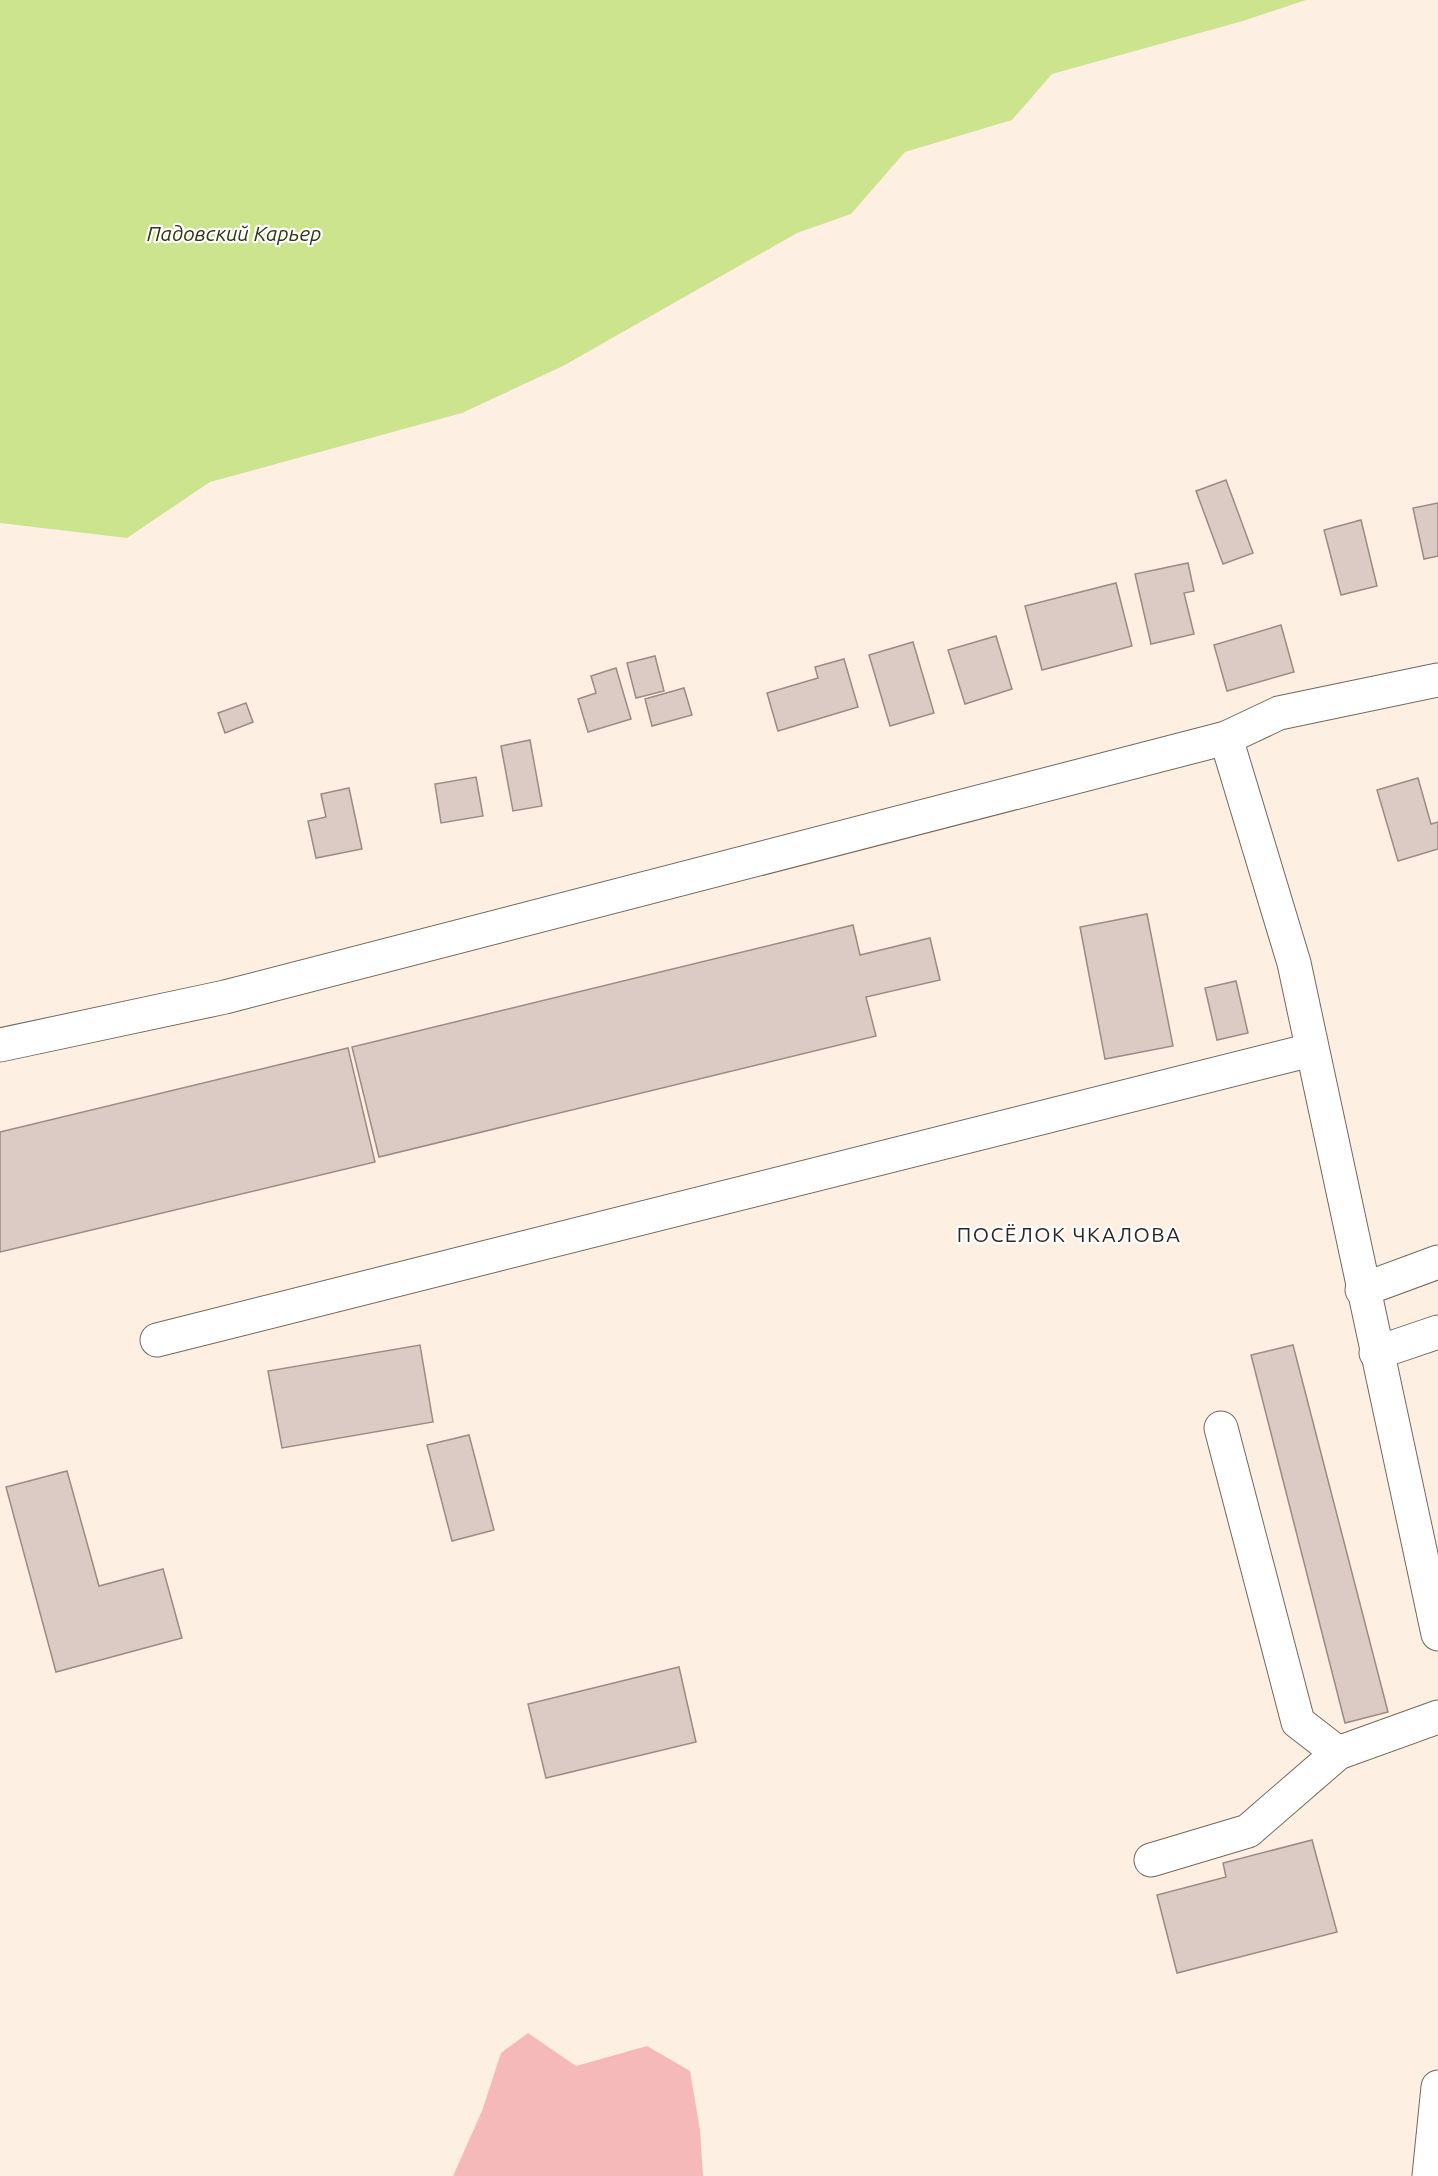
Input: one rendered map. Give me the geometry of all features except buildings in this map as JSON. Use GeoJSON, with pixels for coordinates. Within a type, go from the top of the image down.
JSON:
{"type":"FeatureCollection","features":[{"type":"Feature","properties":{"kind":"street"},"geometry":{"type":"LineString","coordinates":[[0,1045],[236,994],[1226,738],[1279,713],[1438,680]]}},
{"type":"Feature","properties":{"kind":"street"},"geometry":{"type":"LineString","coordinates":[[1226,738],[1294,963],[1362,1290],[1438,1634]]}},
{"type":"Feature","properties":{"kind":"street"},"geometry":{"type":"LineString","coordinates":[[157,1340],[1311,1050]]}},
{"type":"Feature","properties":{"kind":"street"},"geometry":{"type":"LineString","coordinates":[[1362,1290],[1438,1262]]}},
{"type":"Feature","properties":{"kind":"street"},"geometry":{"type":"LineString","coordinates":[[1376,1353],[1438,1332]]}},
{"type":"Feature","properties":{"kind":"street"},"geometry":{"type":"LineString","coordinates":[[1221,1428],[1298,1722],[1338,1754]]}},
{"type":"Feature","properties":{"kind":"street"},"geometry":{"type":"LineString","coordinates":[[1151,1860],[1248,1832],[1338,1754],[1438,1717]]}},
{"type":"Feature","properties":{"kind":"street"},"geometry":{"type":"LineString","coordinates":[[1429,2176],[1438,2087]]}},
{"type":"Feature","properties":{"kind":"shaded area"},"geometry":{"type":"Polygon","coordinates":[[[528,2033],[576,2066],[647,2046],[690,2071],[700,2130],[703,2176],[453,2176],[482,2111],[501,2053],[528,2033]]]}},
{"type":"Feature","properties":{"kind":"water","name":"Падовский Карьер"},"geometry":{"type":"Polygon","coordinates":[[[0,0],[1306,0],[1243,21],[1052,74],[1012,120],[905,152],[851,214],[797,233],[563,366],[462,413],[210,482],[127,538],[0,523],[0,0]]]}},
{"type":"Feature","properties":{"kind":"district","name":"ПОСЁЛОК ЧКАЛОВА"},"geometry":{"type":"Point","coordinates":[1069,1235]}}]}
